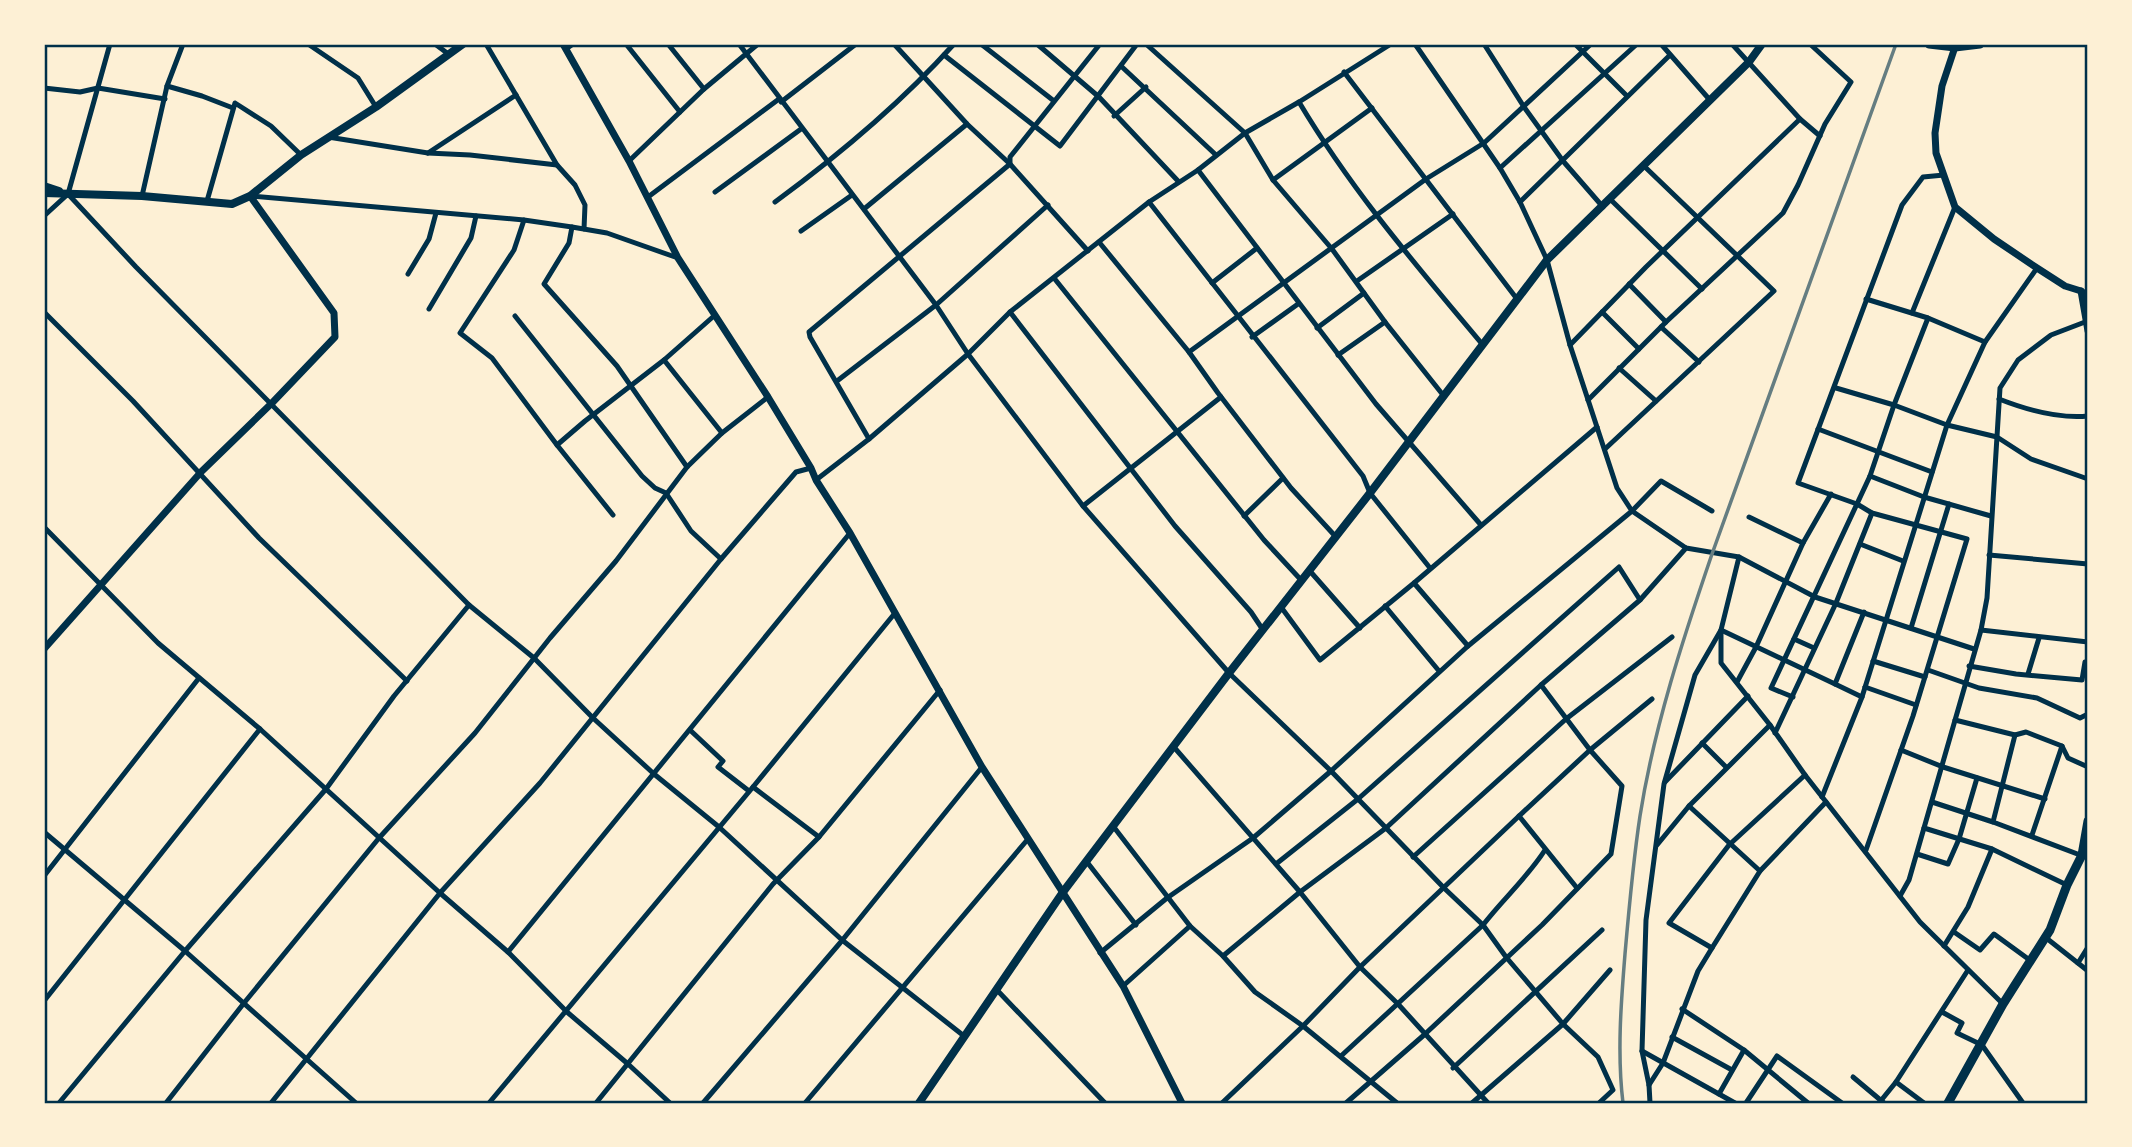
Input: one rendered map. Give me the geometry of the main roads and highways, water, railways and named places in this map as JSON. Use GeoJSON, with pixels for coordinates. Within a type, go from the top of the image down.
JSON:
{"type":"FeatureCollection","features":[{"type":"Feature","properties":{"kind":"main road"},"geometry":{"type":"LineString","coordinates":[[44,193],[142,196],[232,204],[250,196],[301,155],[376,107],[463,44]]}},
{"type":"Feature","properties":{"kind":"main road"},"geometry":{"type":"LineString","coordinates":[[919,1103],[1063,892],[1547,260],[1749,62],[1762,44]]}},
{"type":"Feature","properties":{"kind":"main road"},"geometry":{"type":"LineString","coordinates":[[1929,44],[1955,47],[1980,44]]}},
{"type":"Feature","properties":{"kind":"main road"},"geometry":{"type":"LineString","coordinates":[[44,186],[68,194]]}},
{"type":"Feature","properties":{"kind":"main road"},"geometry":{"type":"LineString","coordinates":[[1948,1103],[2003,1004],[2045,937],[2067,885],[2085,857],[2088,825]]}},
{"type":"Feature","properties":{"kind":"railway"},"geometry":{"type":"LineString","coordinates":[[1623,1103],[1620,1028],[1635,850],[1661,716],[1712,554],[1896,44]]}}]}
